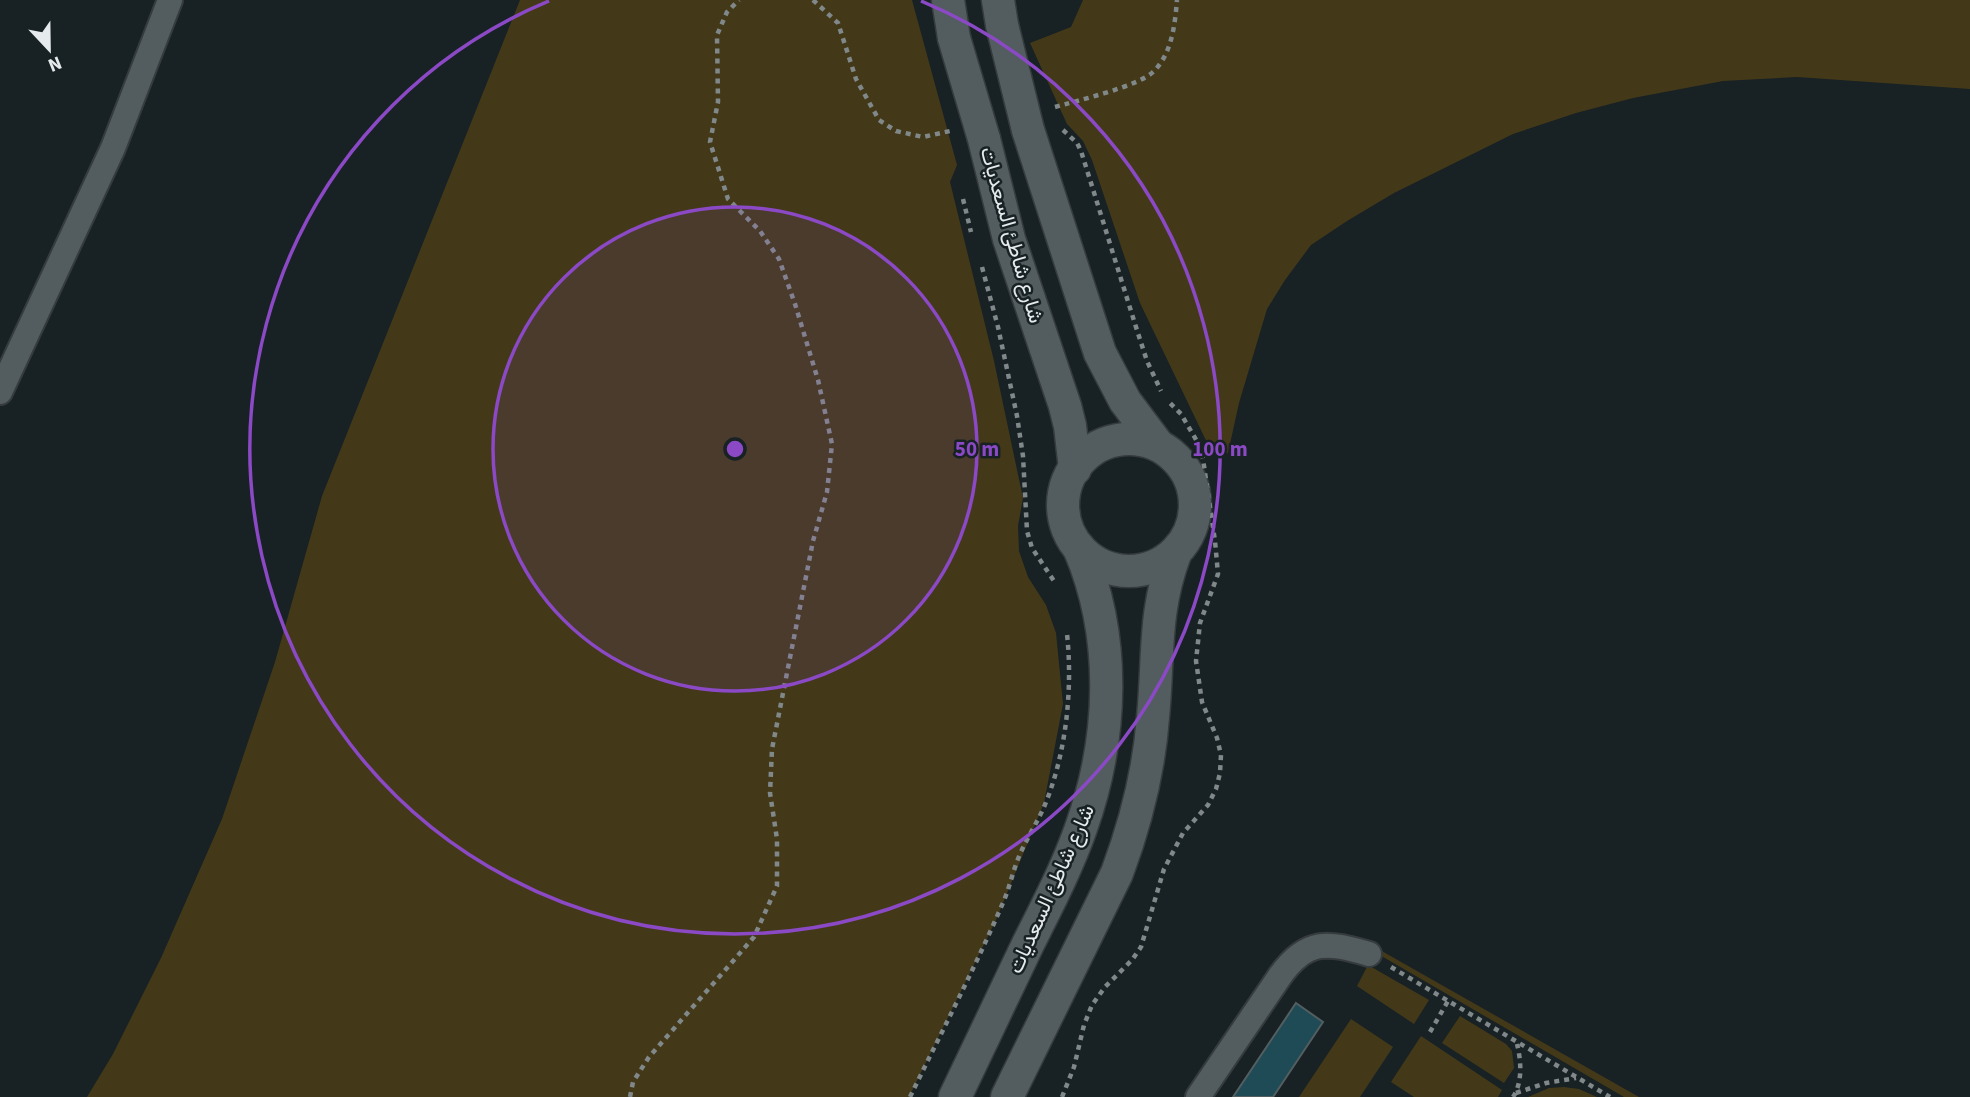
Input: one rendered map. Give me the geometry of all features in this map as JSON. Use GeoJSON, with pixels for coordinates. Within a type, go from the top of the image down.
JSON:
{"type":"FeatureCollection","features":[{"type":"Feature","properties":{"kind":"street"},"geometry":{"type":"LineString","coordinates":[[0,392],[113,148],[170,0]]}},
{"type":"Feature","properties":{"kind":"street","name":"شارع شاطئ السعديات"},"geometry":{"type":"LineString","coordinates":[[948,0],[954,38],[984,139],[1009,239],[1065,406],[1070,426],[1074,469]]}},
{"type":"Feature","properties":{"kind":"street"},"geometry":{"type":"LineString","coordinates":[[1000,13],[1028,130],[1100,353],[1125,401],[1158,445],[1175,457],[1188,475],[1195,495],[1195,516],[1188,536],[1175,554],[1167,573],[1158,617],[1150,755],[1131,835],[1111,885],[1007,1097]]}},
{"type":"Feature","properties":{"kind":"street"},"geometry":{"type":"LineString","coordinates":[[1158,445],[1140,440],[1121,440],[1103,445],[1087,455],[1074,469],[1065,488],[1063,509],[1068,530],[1079,548],[1095,562],[1115,570],[1136,571],[1157,565],[1175,554]]}},
{"type":"Feature","properties":{"kind":"street","name":"شارع شاطئ السعديات"},"geometry":{"type":"LineString","coordinates":[[955,1097],[1066,866],[1093,793],[1102,742],[1106,677],[1099,607],[1079,548]]}},
{"type":"Feature","properties":{"kind":"street"},"geometry":{"type":"LineString","coordinates":[[1198,1097],[1295,957],[1316,946],[1328,944],[1368,954]]}},
{"type":"Feature","properties":{"kind":"path"},"geometry":{"type":"LineString","coordinates":[[630,1097],[632,1082],[649,1057],[754,937],[777,886],[777,839],[770,793],[772,749],[813,541],[827,492],[832,444],[818,380],[779,259],[761,230],[728,198],[717,171],[710,142],[718,103],[717,34],[727,12],[739,0]]}},
{"type":"Feature","properties":{"kind":"path"},"geometry":{"type":"LineString","coordinates":[[963,194],[965,212],[974,241]]}},
{"type":"Feature","properties":{"kind":"path"},"geometry":{"type":"LineString","coordinates":[[981,265],[998,327],[1017,416],[1024,466],[1027,531],[1032,548],[1058,587]]}},
{"type":"Feature","properties":{"kind":"path"},"geometry":{"type":"LineString","coordinates":[[910,1097],[1004,901],[1018,860],[1044,806],[1057,768],[1065,727],[1068,688],[1066,628]]}},
{"type":"Feature","properties":{"kind":"path"},"geometry":{"type":"LineString","coordinates":[[1368,954],[1610,1097]]}},
{"type":"Feature","properties":{"kind":"path"},"geometry":{"type":"LineString","coordinates":[[1430,1032],[1448,1001]]}},
{"type":"Feature","properties":{"kind":"path"},"geometry":{"type":"LineString","coordinates":[[1515,1095],[1521,1067],[1516,1042]]}},
{"type":"Feature","properties":{"kind":"path"},"geometry":{"type":"LineString","coordinates":[[1515,1095],[1546,1083],[1577,1078]]}},
{"type":"Feature","properties":{"kind":"shaded area"},"geometry":{"type":"Polygon","coordinates":[[[520,0],[912,0],[957,165],[950,182],[994,361],[1023,498],[1018,526],[1019,551],[1028,577],[1046,605],[1056,633],[1063,704],[1044,803],[996,920],[909,1097],[87,1097],[113,1054],[161,958],[222,819],[275,662],[322,496],[520,0]]]}},
{"type":"Feature","properties":{"kind":"shaded area"},"geometry":{"type":"Polygon","coordinates":[[[1083,0],[1970,0],[1970,89],[1797,77],[1723,81],[1633,98],[1513,134],[1394,193],[1311,245],[1267,309],[1239,403],[1228,453],[1219,456],[1213,455],[1140,303],[1092,160],[1083,141],[1067,124],[1030,43],[1071,27],[1083,0]]]}},
{"type":"Feature","properties":{"kind":"shaded area"},"geometry":{"type":"Polygon","coordinates":[[[1380,950],[1639,1097],[1624,1097],[1378,954],[1380,950]]]}},
{"type":"Feature","properties":{"kind":"shaded area"},"geometry":{"type":"Polygon","coordinates":[[[1368,965],[1429,1000],[1414,1024],[1357,986],[1368,965]]]}},
{"type":"Feature","properties":{"kind":"shaded area"},"geometry":{"type":"Polygon","coordinates":[[[1460,1016],[1506,1044],[1512,1051],[1514,1068],[1504,1083],[1442,1043],[1460,1016]]]}},
{"type":"Feature","properties":{"kind":"shaded area"},"geometry":{"type":"Polygon","coordinates":[[[1351,1019],[1393,1047],[1360,1097],[1299,1097],[1351,1019]]]}},
{"type":"Feature","properties":{"kind":"shaded area"},"geometry":{"type":"Polygon","coordinates":[[[1421,1036],[1502,1090],[1498,1097],[1414,1097],[1391,1082],[1421,1036]]]}},
{"type":"Feature","properties":{"kind":"shaded area"},"geometry":{"type":"Polygon","coordinates":[[[1549,1088],[1579,1089],[1597,1097],[1528,1097],[1549,1088]]]}},
{"type":"Feature","properties":{"kind":"building"},"geometry":{"type":"Polygon","coordinates":[[[1296,1003],[1323,1022],[1273,1097],[1233,1097],[1296,1003]]]}}]}
